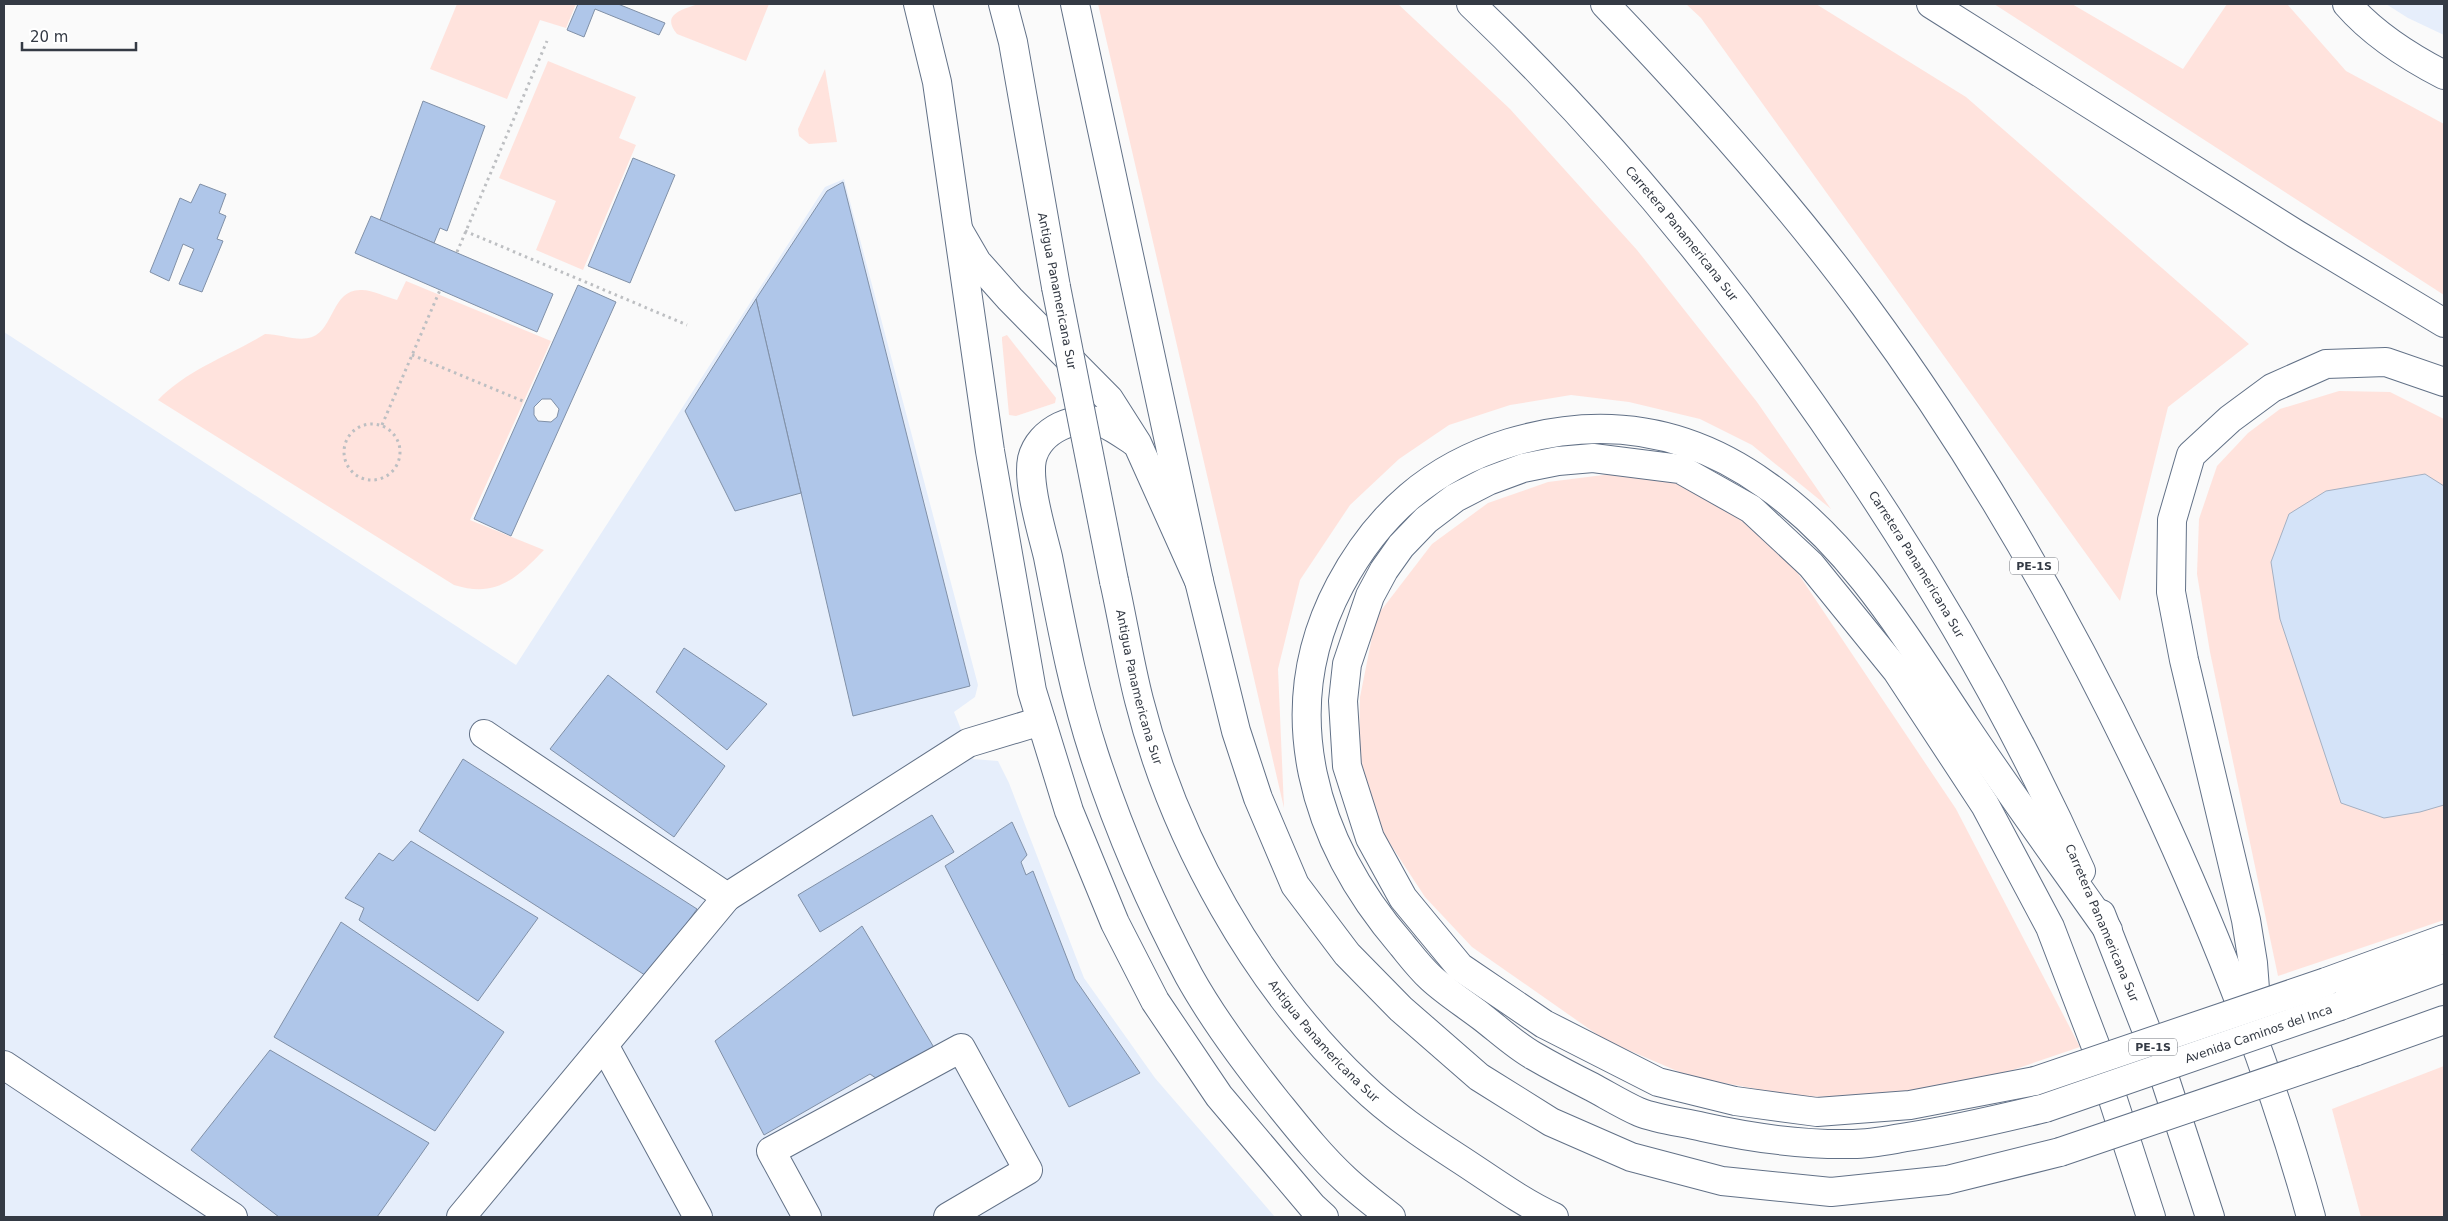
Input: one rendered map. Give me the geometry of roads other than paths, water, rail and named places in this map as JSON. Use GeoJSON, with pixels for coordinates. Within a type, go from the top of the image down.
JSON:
{"type":"FeatureCollection","features":[{"type":"Feature","properties":{"kind":"main road"},"geometry":{"type":"LineString","coordinates":[[918,4],[937,82],[990,451],[1032,691],[1072,820],[1115,923],[1155,1001],[1218,1096],[1312,1206],[1324,1217]]}},
{"type":"Feature","properties":{"kind":"main road","name":"Antigua Panamericana Sur"},"geometry":{"type":"LineString","coordinates":[[1003,4],[1013,42],[1056,287],[1139,701],[1162,771],[1189,838],[1224,910],[1265,975],[1308,1031],[1361,1086],[1415,1129],[1554,1217]]}},
{"type":"Feature","properties":{"kind":"main road"},"geometry":{"type":"LineString","coordinates":[[1075,4],[1199,581],[1236,731],[1258,798],[1295,885],[1347,954],[1400,1009],[1479,1077],[1551,1122],[1631,1158],[1722,1181],[1831,1192],[1947,1180],[2060,1152],[2444,1020]]}},
{"type":"Feature","properties":{"kind":"main road","name":"Carretera Panamericana Sur"},"geometry":{"type":"LineString","coordinates":[[1471,4],[1568,100],[1642,183],[1712,268],[1834,436],[1940,599],[1983,674],[2023,750],[2108,930],[2162,1070],[2210,1217]]}},
{"type":"Feature","properties":{"kind":"main road","name":"PE-1S"},"geometry":{"type":"LineString","coordinates":[[1605,4],[1677,80],[1812,237],[1915,375],[1976,469],[2034,566],[2129,747],[2176,846],[2258,1050],[2311,1217]]}},
{"type":"Feature","properties":{"kind":"main road"},"geometry":{"type":"LineString","coordinates":[[1931,4],[2296,234],[2444,324]]}},
{"type":"Feature","properties":{"kind":"main road"},"geometry":{"type":"LineString","coordinates":[[2348,4],[2358,17],[2412,58],[2444,75]]}},
{"type":"Feature","properties":{"kind":"main road"},"geometry":{"type":"LineString","coordinates":[[959,231],[977,262],[1010,299],[1109,399],[1137,443],[1199,581]]}},
{"type":"Feature","properties":{"kind":"main road"},"geometry":{"type":"LineString","coordinates":[[2258,1050],[2258,1006],[2246,920],[2184,660],[2171,592],[2172,520],[2191,455],[2230,419],[2272,388],[2326,364],[2378,362],[2386,362],[2444,382]]}},
{"type":"Feature","properties":{"kind":"main road"},"geometry":{"type":"LineString","coordinates":[[1137,443],[1103,423],[1084,420],[1067,423],[1041,440],[1032,459],[1032,481],[1070,665],[1094,752],[1127,847],[1155,910],[1190,978],[1216,1021],[1255,1075],[1303,1134],[1345,1179],[1391,1217]]}},
{"type":"Feature","properties":{"kind":"main road","name":"Avenida Caminos del Inca"},"geometry":{"type":"LineString","coordinates":[[2108,930],[1925,665],[1855,569],[1829,539],[1801,512],[1767,485],[1731,462],[1694,445],[1655,434],[1616,428],[1577,428],[1537,435],[1480,454],[1428,481],[1397,505],[1372,532],[1352,563],[1335,595],[1322,629],[1312,664],[1307,702],[1307,740],[1317,794],[1335,845],[1354,882],[1377,916],[1429,976],[1529,1054],[1642,1114],[1755,1138],[1857,1144],[1953,1131],[2044,1108],[2340,1006],[2444,968]]}},
{"type":"Feature","properties":{"kind":"main road"},"geometry":{"type":"LineString","coordinates":[[2151,1217],[2096,1047],[2050,927],[1985,805],[1897,671],[1811,565],[1751,509],[1680,469],[1593,458],[1558,461],[1523,468],[1488,480],[1455,498],[1426,520],[1401,546],[1384,570],[1370,596],[1347,664],[1343,701],[1347,766],[1370,838],[1398,890],[1460,968],[1544,1024],[1658,1082],[1735,1101],[1816,1112],[1910,1105],[2035,1081],[2326,982],[2444,939]]}},
{"type":"Feature","properties":{"kind":"main road"},"geometry":{"type":"LineString","coordinates":[[461,1217],[727,897],[968,743],[1041,721]]}},
{"type":"Feature","properties":{"kind":"main road"},"geometry":{"type":"LineString","coordinates":[[484,734],[727,897]]}},
{"type":"Feature","properties":{"kind":"main road"},"geometry":{"type":"LineString","coordinates":[[604,1045],[698,1217]]}},
{"type":"Feature","properties":{"kind":"main road"},"geometry":{"type":"LineString","coordinates":[[807,1217],[770,1151],[961,1048],[1028,1170],[948,1217]]}},
{"type":"Feature","properties":{"kind":"main road"},"geometry":{"type":"LineString","coordinates":[[4,1065],[233,1217]]}},
{"type":"Feature","properties":{"kind":"water"},"geometry":{"type":"Polygon","coordinates":[[[2425,474],[2444,486],[2444,805],[2420,812],[2384,818],[2341,803],[2280,619],[2271,562],[2289,514],[2326,491],[2425,474]]]}}]}
